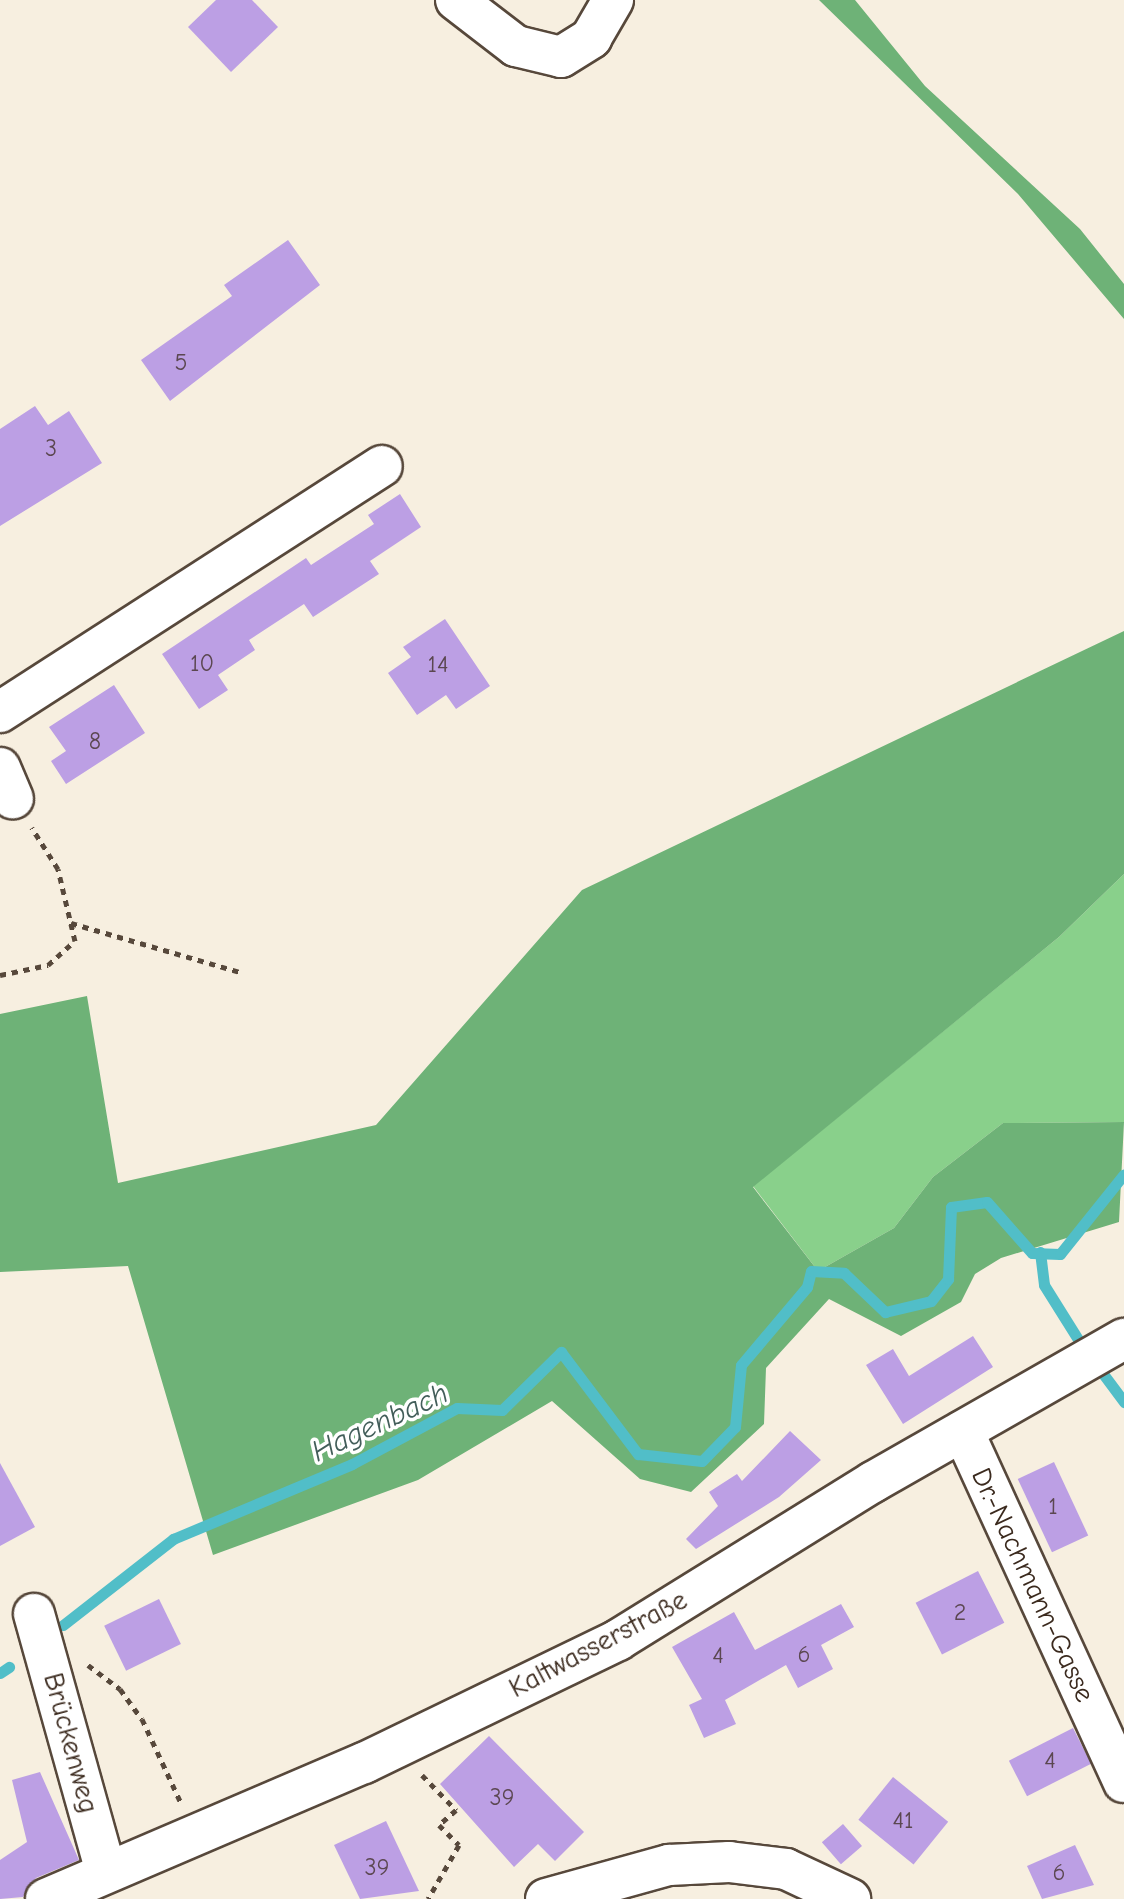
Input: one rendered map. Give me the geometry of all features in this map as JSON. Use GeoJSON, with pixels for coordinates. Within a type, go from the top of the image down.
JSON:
{"type":"FeatureCollection","features":[{"type":"Feature","properties":{"kind":"street"},"geometry":{"type":"LineString","coordinates":[[456,0],[516,46],[561,57],[591,38],[613,0]]}},
{"type":"Feature","properties":{"kind":"street"},"geometry":{"type":"LineString","coordinates":[[0,712],[381,466]]}},
{"type":"Feature","properties":{"kind":"street","name":"Kaltwasserstraße"},"geometry":{"type":"LineString","coordinates":[[46,1899],[395,1748],[618,1640],[963,1431],[1124,1339]]}},
{"type":"Feature","properties":{"kind":"street","name":"Dr.-Nachmann-Gasse"},"geometry":{"type":"LineString","coordinates":[[963,1431],[1124,1782]]}},
{"type":"Feature","properties":{"kind":"street","name":"Brückenweg"},"geometry":{"type":"LineString","coordinates":[[34,1614],[106,1872]]}},
{"type":"Feature","properties":{"kind":"street"},"geometry":{"type":"LineString","coordinates":[[546,1899],[669,1865],[729,1862],[786,1869],[850,1899]]}},
{"type":"Feature","properties":{"kind":"path"},"geometry":{"type":"LineString","coordinates":[[0,975],[48,965],[75,941],[58,869],[6,783]]}},
{"type":"Feature","properties":{"kind":"path"},"geometry":{"type":"LineString","coordinates":[[70,923],[243,973]]}},
{"type":"Feature","properties":{"kind":"path"},"geometry":{"type":"LineString","coordinates":[[46,1652],[100,1671],[120,1689],[195,1833]]}},
{"type":"Feature","properties":{"kind":"path"},"geometry":{"type":"LineString","coordinates":[[395,1748],[456,1810],[439,1825],[459,1845],[428,1899]]}},
{"type":"Feature","properties":{"kind":"green space"},"geometry":{"type":"Polygon","coordinates":[[[819,0],[855,0],[925,86],[1080,229],[1124,284],[1124,319],[1018,194],[819,0]]]}},
{"type":"Feature","properties":{"kind":"green space"},"geometry":{"type":"Polygon","coordinates":[[[1124,631],[1124,874],[1059,937],[753,1187],[818,1271],[894,1228],[933,1177],[1003,1123],[1124,1122],[1119,1222],[1001,1258],[975,1274],[961,1302],[901,1336],[829,1299],[766,1368],[764,1424],[691,1492],[640,1479],[552,1401],[418,1480],[213,1555],[128,1266],[0,1272],[0,1014],[87,996],[118,1183],[376,1125],[582,890],[1124,631]]]}},
{"type":"Feature","properties":{"kind":"green space"},"geometry":{"type":"Polygon","coordinates":[[[1124,874],[1124,1122],[1003,1123],[933,1177],[894,1228],[818,1271],[753,1186],[1059,937],[1124,874]]]}},
{"type":"Feature","properties":{"kind":"building"},"geometry":{"type":"Polygon","coordinates":[[[216,0],[252,0],[278,27],[231,72],[188,27],[216,0]]]}},
{"type":"Feature","properties":{"kind":"building"},"geometry":{"type":"Polygon","coordinates":[[[288,240],[320,285],[170,401],[141,360],[232,296],[224,285],[288,240]]]}},
{"type":"Feature","properties":{"kind":"building"},"geometry":{"type":"Polygon","coordinates":[[[35,406],[48,425],[69,411],[102,463],[0,526],[0,429],[35,406]]]}},
{"type":"Feature","properties":{"kind":"building"},"geometry":{"type":"Polygon","coordinates":[[[400,494],[421,527],[370,561],[379,574],[313,617],[304,604],[249,640],[255,650],[218,675],[228,690],[199,709],[162,654],[306,558],[311,565],[374,524],[368,515],[400,494]]]}},
{"type":"Feature","properties":{"kind":"building"},"geometry":{"type":"Polygon","coordinates":[[[445,619],[490,686],[456,709],[446,695],[417,715],[388,673],[411,657],[403,647],[445,619]]]}},
{"type":"Feature","properties":{"kind":"building"},"geometry":{"type":"Polygon","coordinates":[[[114,685],[145,733],[66,784],[51,761],[66,751],[49,727],[114,685]]]}},
{"type":"Feature","properties":{"kind":"building"},"geometry":{"type":"Polygon","coordinates":[[[973,1336],[993,1367],[903,1424],[866,1365],[893,1349],[909,1376],[973,1336]]]}},
{"type":"Feature","properties":{"kind":"building"},"geometry":{"type":"Polygon","coordinates":[[[790,1431],[821,1460],[779,1497],[696,1549],[686,1539],[718,1506],[709,1492],[737,1474],[742,1481],[790,1431]]]}},
{"type":"Feature","properties":{"kind":"building"},"geometry":{"type":"Polygon","coordinates":[[[1054,1462],[1088,1535],[1052,1552],[1018,1479],[1054,1462]]]}},
{"type":"Feature","properties":{"kind":"building"},"geometry":{"type":"Polygon","coordinates":[[[0,1463],[35,1527],[0,1546],[0,1463]]]}},
{"type":"Feature","properties":{"kind":"building"},"geometry":{"type":"Polygon","coordinates":[[[978,1571],[1004,1623],[942,1654],[916,1603],[978,1571]]]}},
{"type":"Feature","properties":{"kind":"building"},"geometry":{"type":"Polygon","coordinates":[[[159,1599],[181,1644],[126,1671],[104,1626],[159,1599]]]}},
{"type":"Feature","properties":{"kind":"building"},"geometry":{"type":"Polygon","coordinates":[[[841,1604],[854,1627],[821,1645],[833,1669],[798,1688],[786,1665],[725,1700],[736,1724],[704,1738],[689,1705],[702,1699],[672,1647],[734,1612],[755,1650],[841,1604]]]}},
{"type":"Feature","properties":{"kind":"building"},"geometry":{"type":"Polygon","coordinates":[[[1073,1728],[1091,1764],[1027,1796],[1009,1761],[1073,1728]]]}},
{"type":"Feature","properties":{"kind":"building"},"geometry":{"type":"Polygon","coordinates":[[[489,1736],[584,1832],[555,1861],[538,1844],[514,1867],[440,1784],[489,1736]]]}},
{"type":"Feature","properties":{"kind":"building"},"geometry":{"type":"Polygon","coordinates":[[[40,1772],[79,1860],[36,1878],[23,1897],[0,1899],[0,1860],[27,1842],[12,1780],[40,1772]]]}},
{"type":"Feature","properties":{"kind":"building"},"geometry":{"type":"Polygon","coordinates":[[[893,1777],[948,1822],[914,1864],[858,1820],[893,1777]]]}},
{"type":"Feature","properties":{"kind":"building"},"geometry":{"type":"Polygon","coordinates":[[[386,1821],[419,1891],[360,1899],[334,1845],[386,1821]]]}},
{"type":"Feature","properties":{"kind":"building"},"geometry":{"type":"Polygon","coordinates":[[[843,1824],[862,1846],[841,1864],[822,1842],[843,1824]]]}},
{"type":"Feature","properties":{"kind":"building"},"geometry":{"type":"Polygon","coordinates":[[[1075,1845],[1094,1885],[1042,1899],[1027,1866],[1075,1845]]]}},
{"type":"Feature","properties":{"kind":"waterway","name":"Hagenbach"},"geometry":{"type":"LineString","coordinates":[[63,1625],[173,1539],[352,1464],[457,1408],[502,1410],[561,1352],[638,1454],[702,1461],[735,1427],[741,1365],[807,1287],[811,1271],[844,1273],[885,1312],[931,1301],[948,1279],[951,1207],[987,1202],[1032,1253],[1060,1254],[1124,1174]]}},
{"type":"Feature","properties":{"kind":"waterway"},"geometry":{"type":"LineString","coordinates":[[1040,1252],[1044,1285],[1081,1344]]}},
{"type":"Feature","properties":{"kind":"waterway"},"geometry":{"type":"LineString","coordinates":[[1098,1367],[1124,1402]]}},
{"type":"Feature","properties":{"kind":"waterway","name":"Hagenbach"},"geometry":{"type":"LineString","coordinates":[[0,1673],[9,1667]]}}]}
